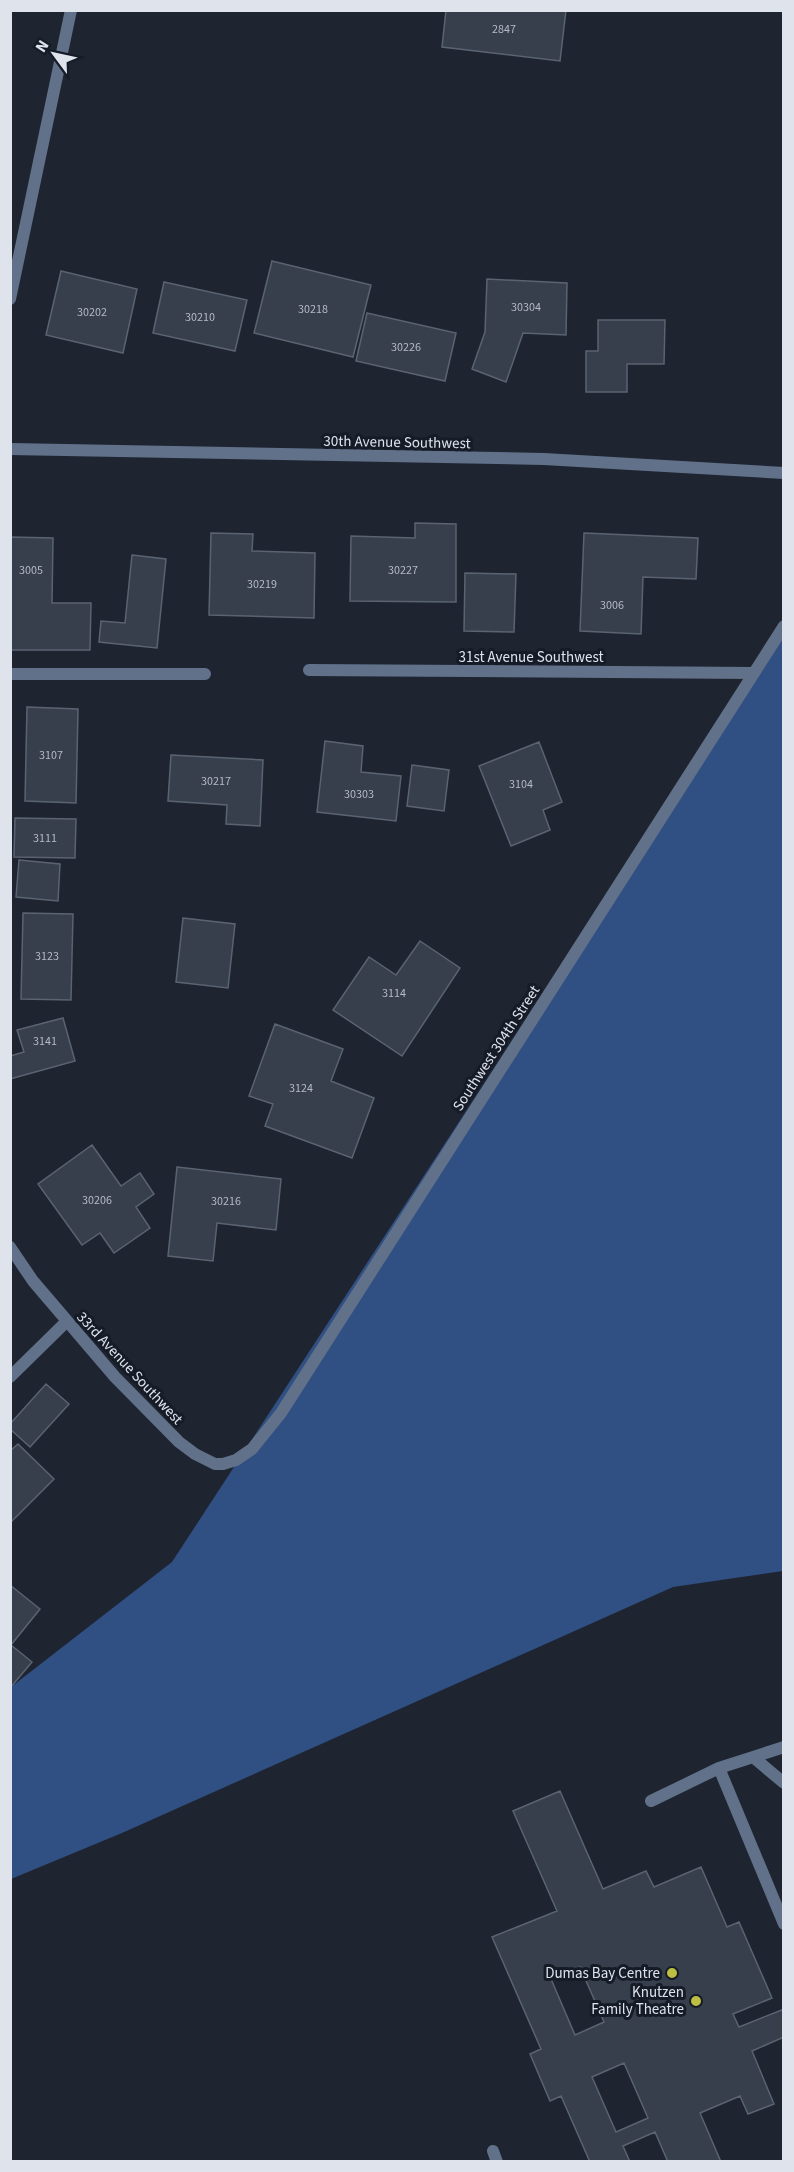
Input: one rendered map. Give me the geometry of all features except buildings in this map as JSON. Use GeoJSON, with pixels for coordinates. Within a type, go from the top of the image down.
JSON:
{"type":"FeatureCollection","features":[{"type":"Feature","properties":{"kind":"street"},"geometry":{"type":"LineString","coordinates":[[10,299],[72,10]]}},
{"type":"Feature","properties":{"kind":"street","name":"30th Avenue Southwest"},"geometry":{"type":"LineString","coordinates":[[10,449],[544,459],[783,472]]}},
{"type":"Feature","properties":{"kind":"street","name":"Southwest 304th Street"},"geometry":{"type":"LineString","coordinates":[[215,1464],[230,1462],[244,1456],[281,1413],[783,626]]}},
{"type":"Feature","properties":{"kind":"street","name":"31st Avenue Southwest"},"geometry":{"type":"LineString","coordinates":[[309,670],[753,674]]}},
{"type":"Feature","properties":{"kind":"street"},"geometry":{"type":"LineString","coordinates":[[10,674],[205,674]]}},
{"type":"Feature","properties":{"kind":"street","name":"33rd Avenue Southwest"},"geometry":{"type":"LineString","coordinates":[[10,1248],[66,1322],[115,1377],[179,1442],[195,1454],[215,1464]]}},
{"type":"Feature","properties":{"kind":"street"},"geometry":{"type":"LineString","coordinates":[[10,1377],[66,1322]]}},
{"type":"Feature","properties":{"kind":"street"},"geometry":{"type":"LineString","coordinates":[[651,1802],[719,1768],[783,1747]]}},
{"type":"Feature","properties":{"kind":"street"},"geometry":{"type":"LineString","coordinates":[[753,1757],[783,1783]]}},
{"type":"Feature","properties":{"kind":"street"},"geometry":{"type":"LineString","coordinates":[[719,1768],[783,1924]]}},
{"type":"Feature","properties":{"kind":"shaded area"},"geometry":{"type":"Polygon","coordinates":[[[783,625],[783,1571],[673,1587],[122,1833],[11,1879],[11,1687],[172,1562],[783,625]]]}},
{"type":"Feature","properties":{"kind":"place","name":"Dumas Bay Centre"},"geometry":{"type":"Point","coordinates":[672,1973]}},
{"type":"Feature","properties":{"kind":"place","name":"Knutzen Family Theatre"},"geometry":{"type":"Point","coordinates":[696,2001]}}]}
